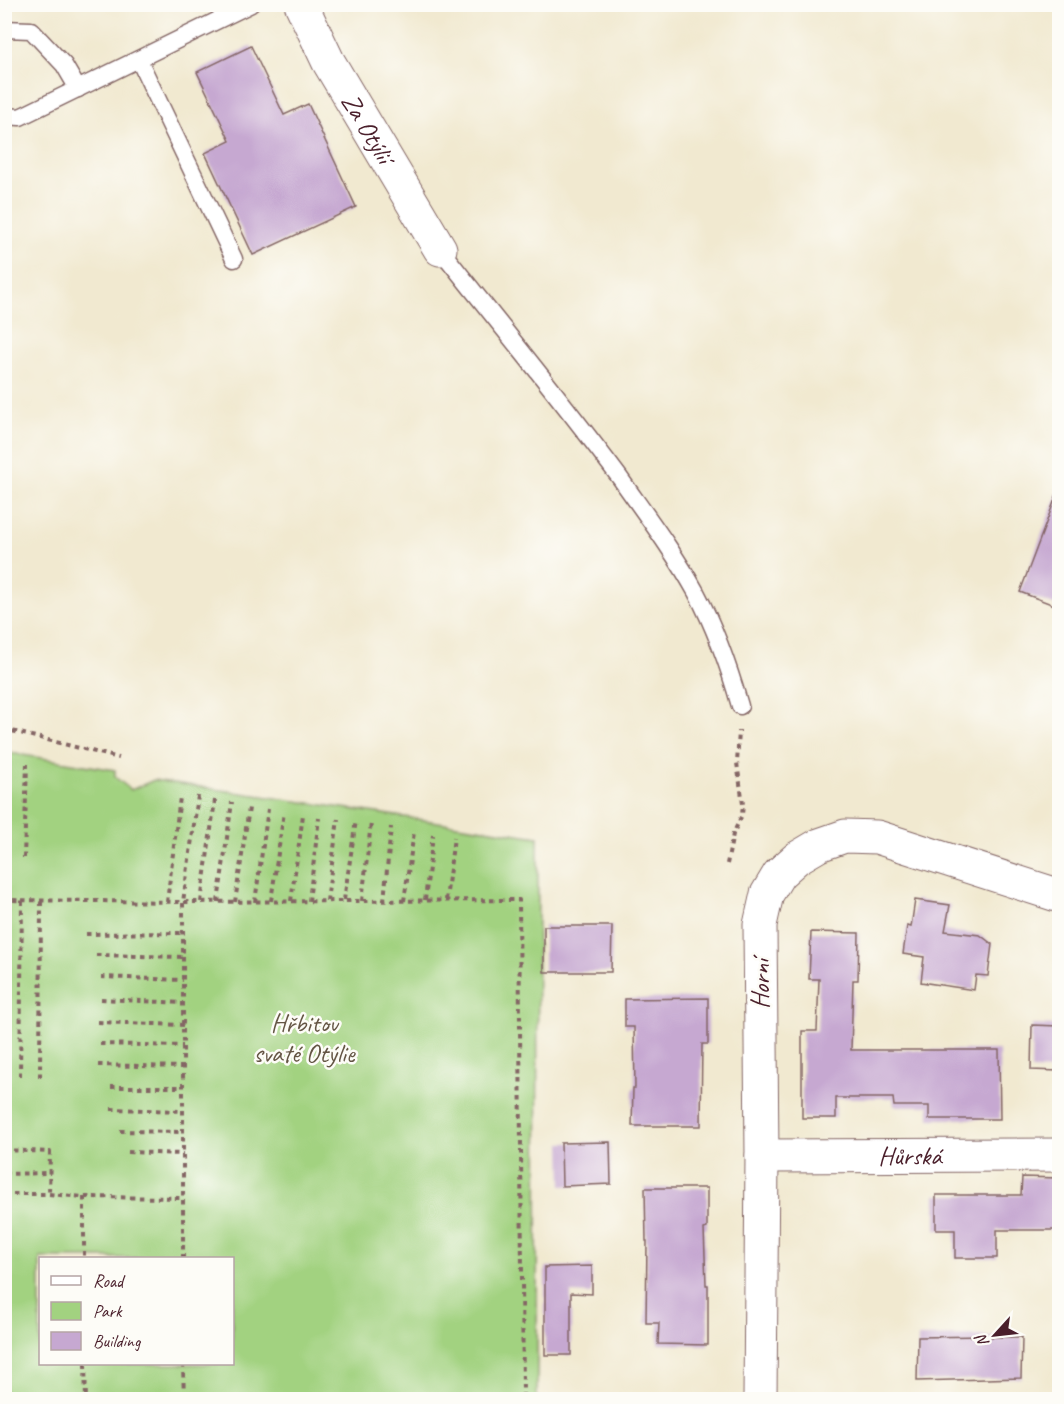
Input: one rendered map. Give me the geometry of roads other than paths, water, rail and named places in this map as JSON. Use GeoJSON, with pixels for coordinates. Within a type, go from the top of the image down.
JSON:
{"type":"FeatureCollection","features":[{"type":"Feature","properties":{"kind":"street","name":"Za Otýlií"},"geometry":{"type":"LineString","coordinates":[[301,4],[328,61],[440,249]]}},
{"type":"Feature","properties":{"kind":"street","name":"Horní"},"geometry":{"type":"LineString","coordinates":[[760,1400],[762,1156],[760,925],[767,894],[779,874],[796,858],[819,845],[845,836],[877,837],[1059,896]]}},
{"type":"Feature","properties":{"kind":"street","name":"Hůrská"},"geometry":{"type":"LineString","coordinates":[[762,1156],[1059,1155]]}},
{"type":"Feature","properties":{"kind":"lane"},"geometry":{"type":"LineString","coordinates":[[4,116],[20,117],[251,4]]}},
{"type":"Feature","properties":{"kind":"lane"},"geometry":{"type":"LineString","coordinates":[[4,29],[31,30],[64,65],[78,89]]}},
{"type":"Feature","properties":{"kind":"lane"},"geometry":{"type":"LineString","coordinates":[[139,60],[234,259]]}},
{"type":"Feature","properties":{"kind":"lane"},"geometry":{"type":"LineString","coordinates":[[440,249],[596,446],[654,526],[695,591],[718,639],[740,706]]}},
{"type":"Feature","properties":{"kind":"park label","name":"Hřbitov svaté Otýlie"},"geometry":{"type":"Point","coordinates":[304,1038]}}]}
